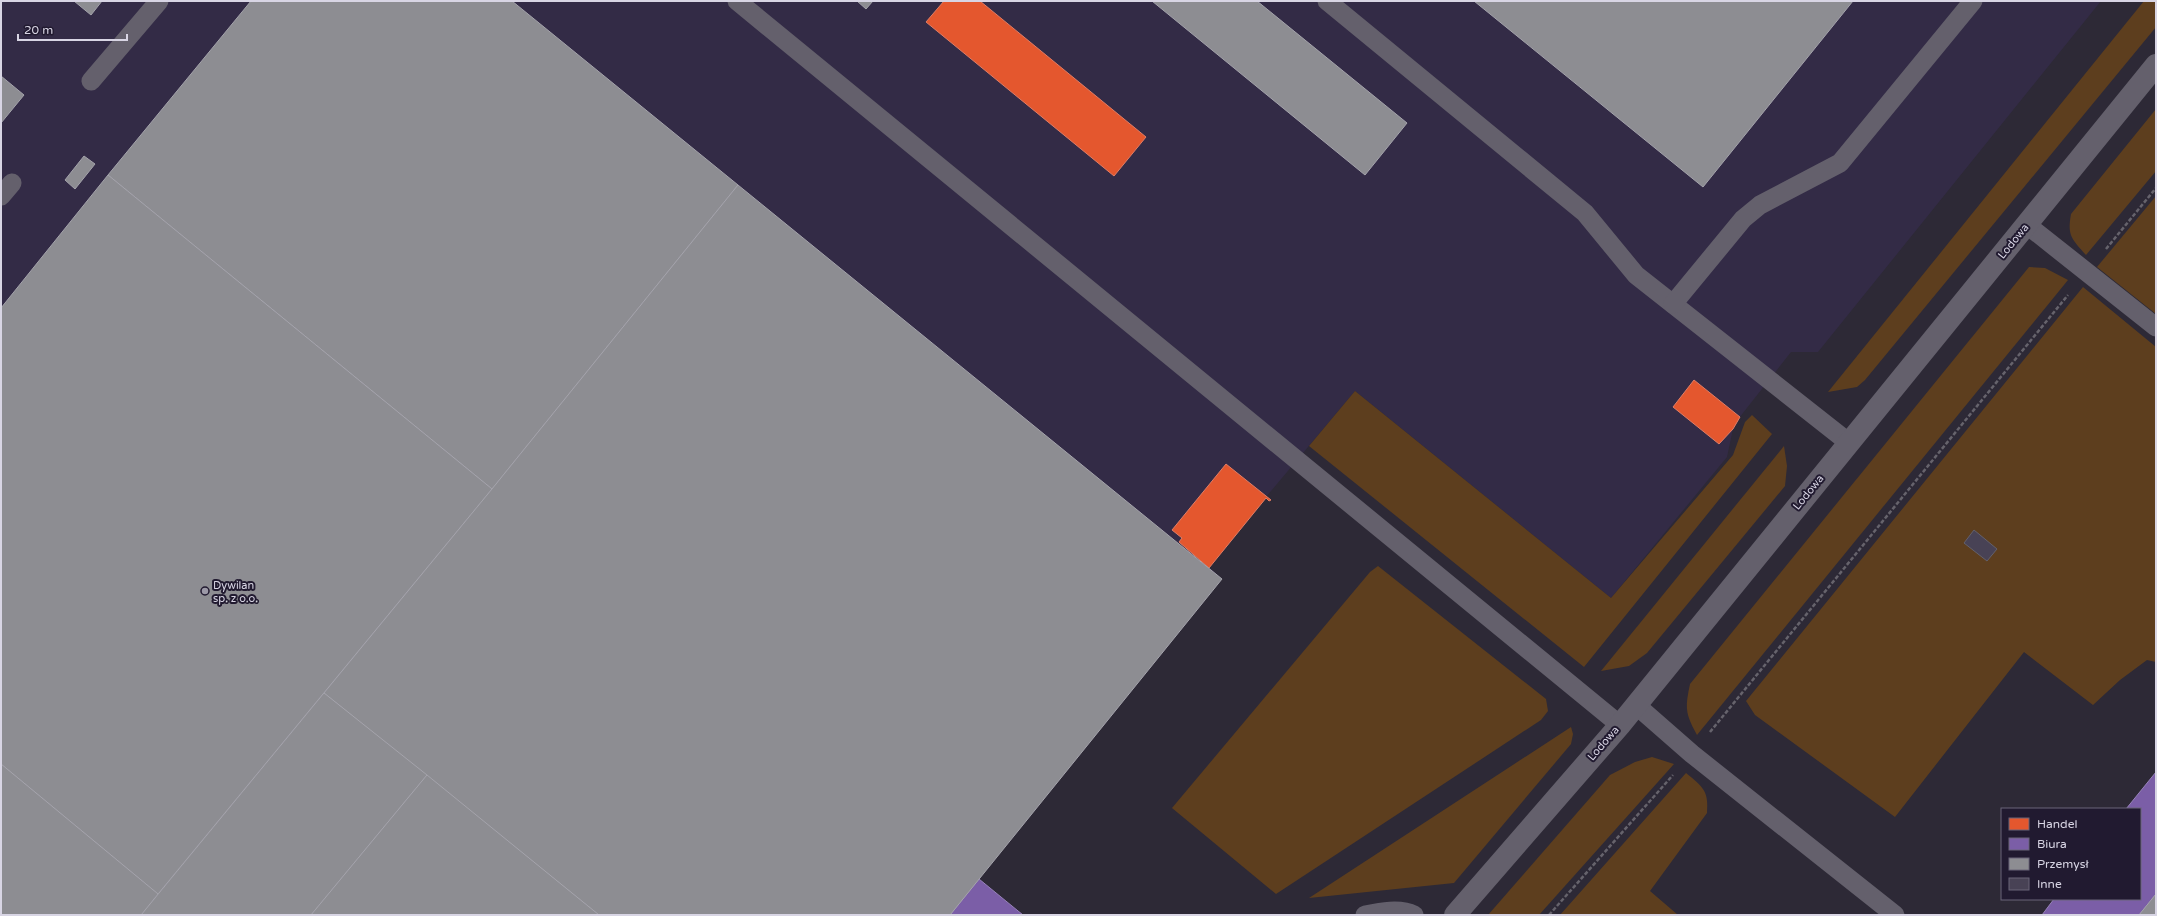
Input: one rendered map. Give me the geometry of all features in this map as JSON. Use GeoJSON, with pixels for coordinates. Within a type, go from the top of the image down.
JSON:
{"type":"FeatureCollection","features":[{"type":"Feature","properties":{"kind":"street","name":"Lodowa"},"geometry":{"type":"LineString","coordinates":[[1455,915],[1636,705],[1848,442],[2156,65]]}},
{"type":"Feature","properties":{"kind":"lane"},"geometry":{"type":"LineString","coordinates":[[91,81],[159,1]]}},
{"type":"Feature","properties":{"kind":"lane"},"geometry":{"type":"LineString","coordinates":[[737,1],[1620,724]]}},
{"type":"Feature","properties":{"kind":"lane"},"geometry":{"type":"LineString","coordinates":[[1327,1],[1585,213],[1636,275],[1848,442]]}},
{"type":"Feature","properties":{"kind":"lane"},"geometry":{"type":"LineString","coordinates":[[1673,304],[1743,219],[1760,205],[1840,163],[1973,1]]}},
{"type":"Feature","properties":{"kind":"lane"},"geometry":{"type":"LineString","coordinates":[[2026,224],[2088,271],[2156,327]]}},
{"type":"Feature","properties":{"kind":"lane"},"geometry":{"type":"LineString","coordinates":[[1636,705],[1692,754],[1895,915]]}},
{"type":"Feature","properties":{"kind":"lane"},"geometry":{"type":"LineString","coordinates":[[1365,915],[1384,911],[1409,912],[1414,915]]}},
{"type":"Feature","properties":{"kind":"path"},"geometry":{"type":"LineString","coordinates":[[1549,915],[1692,754],[2156,188]]}},
{"type":"Feature","properties":{"kind":"shaded area"},"geometry":{"type":"Polygon","coordinates":[[[1,1],[2101,1],[1818,352],[1791,352],[1739,418],[1733,429],[1727,457],[1611,598],[1355,391],[1208,566],[1222,579],[979,879],[1023,915],[1,915],[1,1]]]}},
{"type":"Feature","properties":{"kind":"shaded area"},"geometry":{"type":"Polygon","coordinates":[[[2144,1],[2156,1],[2156,27],[1865,380],[1857,387],[1828,392],[2144,1]]]}},
{"type":"Feature","properties":{"kind":"shaded area"},"geometry":{"type":"Polygon","coordinates":[[[2156,109],[2156,171],[2086,255],[2074,241],[2070,232],[2071,214],[2156,109]]]}},
{"type":"Feature","properties":{"kind":"shaded area"},"geometry":{"type":"Polygon","coordinates":[[[2156,196],[2156,314],[2097,267],[2156,196]]]}},
{"type":"Feature","properties":{"kind":"shaded area"},"geometry":{"type":"Polygon","coordinates":[[[2029,267],[2045,268],[2068,280],[1697,735],[1688,716],[1687,710],[1687,699],[1690,684],[2029,267]]]}},
{"type":"Feature","properties":{"kind":"shaded area"},"geometry":{"type":"Polygon","coordinates":[[[2083,287],[2156,347],[2156,662],[2147,660],[2120,680],[2093,705],[2024,652],[1895,817],[1755,715],[1746,701],[2083,287]]]}},
{"type":"Feature","properties":{"kind":"shaded area"},"geometry":{"type":"Polygon","coordinates":[[[1355,391],[1611,598],[1733,455],[1745,422],[1752,415],[1772,434],[1584,667],[1309,446],[1355,391]]]}},
{"type":"Feature","properties":{"kind":"shaded area"},"geometry":{"type":"Polygon","coordinates":[[[1784,446],[1787,466],[1785,486],[1647,653],[1629,666],[1601,671],[1784,446]]]}},
{"type":"Feature","properties":{"kind":"shaded area"},"geometry":{"type":"Polygon","coordinates":[[[1378,566],[1546,699],[1548,711],[1541,720],[1276,894],[1172,808],[1370,572],[1378,566]]]}},
{"type":"Feature","properties":{"kind":"shaded area"},"geometry":{"type":"Polygon","coordinates":[[[1571,727],[1573,734],[1571,744],[1454,883],[1309,898],[1571,727]]]}},
{"type":"Feature","properties":{"kind":"shaded area"},"geometry":{"type":"Polygon","coordinates":[[[1652,757],[1674,764],[1539,915],[1488,915],[1610,775],[1635,762],[1652,757]]]}},
{"type":"Feature","properties":{"kind":"shaded area"},"geometry":{"type":"Polygon","coordinates":[[[1686,773],[1704,790],[1707,799],[1707,813],[1650,891],[1678,915],[1560,915],[1686,773]]]}},
{"type":"Feature","properties":{"kind":"building: Handel"},"geometry":{"type":"Polygon","coordinates":[[[944,1],[980,1],[1146,137],[1114,176],[926,22],[944,1]]]}},
{"type":"Feature","properties":{"kind":"building: Handel"},"geometry":{"type":"Polygon","coordinates":[[[1694,380],[1740,417],[1733,429],[1719,444],[1673,407],[1694,380]]]}},
{"type":"Feature","properties":{"kind":"building: Handel"},"geometry":{"type":"Polygon","coordinates":[[[1226,464],[1271,500],[1269,501],[1266,498],[1209,568],[1179,542],[1182,538],[1172,530],[1226,464]]]}},
{"type":"Feature","properties":{"kind":"building: Biura"},"geometry":{"type":"Polygon","coordinates":[[[2156,772],[2156,894],[2139,915],[2042,915],[2053,900],[2141,900],[2141,808],[2127,808],[2156,772]]]}},
{"type":"Feature","properties":{"kind":"building: Biura"},"geometry":{"type":"Polygon","coordinates":[[[979,879],[1023,915],[950,915],[979,879]]]}},
{"type":"Feature","properties":{"kind":"building: Przemysł"},"geometry":{"type":"Polygon","coordinates":[[[74,1],[102,1],[91,15],[74,1]]]}},
{"type":"Feature","properties":{"kind":"building: Przemysł"},"geometry":{"type":"Polygon","coordinates":[[[251,1],[512,1],[738,185],[492,489],[108,175],[251,1]]]}},
{"type":"Feature","properties":{"kind":"building: Przemysł"},"geometry":{"type":"Polygon","coordinates":[[[857,1],[873,1],[866,9],[857,1]]]}},
{"type":"Feature","properties":{"kind":"building: Przemysł"},"geometry":{"type":"Polygon","coordinates":[[[1152,1],[1257,1],[1407,123],[1365,175],[1152,1]]]}},
{"type":"Feature","properties":{"kind":"building: Przemysł"},"geometry":{"type":"Polygon","coordinates":[[[1474,1],[1853,1],[1703,187],[1474,1]]]}},
{"type":"Feature","properties":{"kind":"building: Przemysł"},"geometry":{"type":"Polygon","coordinates":[[[1,76],[24,95],[1,123],[1,76]]]}},
{"type":"Feature","properties":{"kind":"building: Przemysł"},"geometry":{"type":"Polygon","coordinates":[[[84,156],[95,164],[75,189],[65,180],[84,156]]]}},
{"type":"Feature","properties":{"kind":"building: Przemysł","name":"Dywilan sp. z o.o."},"geometry":{"type":"Polygon","coordinates":[[[108,175],[492,489],[158,894],[1,764],[1,308],[108,175]]]}},
{"type":"Feature","properties":{"kind":"building: Przemysł"},"geometry":{"type":"Polygon","coordinates":[[[738,185],[1222,579],[950,915],[599,915],[324,693],[492,489],[738,185]]]}},
{"type":"Feature","properties":{"kind":"building: Przemysł"},"geometry":{"type":"Polygon","coordinates":[[[324,693],[427,775],[311,915],[141,915],[324,693]]]}},
{"type":"Feature","properties":{"kind":"building: Przemysł"},"geometry":{"type":"Polygon","coordinates":[[[1,764],[158,894],[141,915],[1,915],[1,764]]]}},
{"type":"Feature","properties":{"kind":"building: Przemysł"},"geometry":{"type":"Polygon","coordinates":[[[427,775],[599,915],[311,915],[427,775]]]}},
{"type":"Feature","properties":{"kind":"building: Przemysł"},"geometry":{"type":"Polygon","coordinates":[[[2156,894],[2156,915],[2139,915],[2156,894]]]}},
{"type":"Feature","properties":{"kind":"building: Inne"},"geometry":{"type":"Polygon","coordinates":[[[1974,530],[1997,549],[1987,561],[1964,543],[1974,530]]]}},
{"type":"Feature","properties":{"kind":"place","name":"Dywilan sp. z o.o."},"geometry":{"type":"Point","coordinates":[205,591]}}]}
